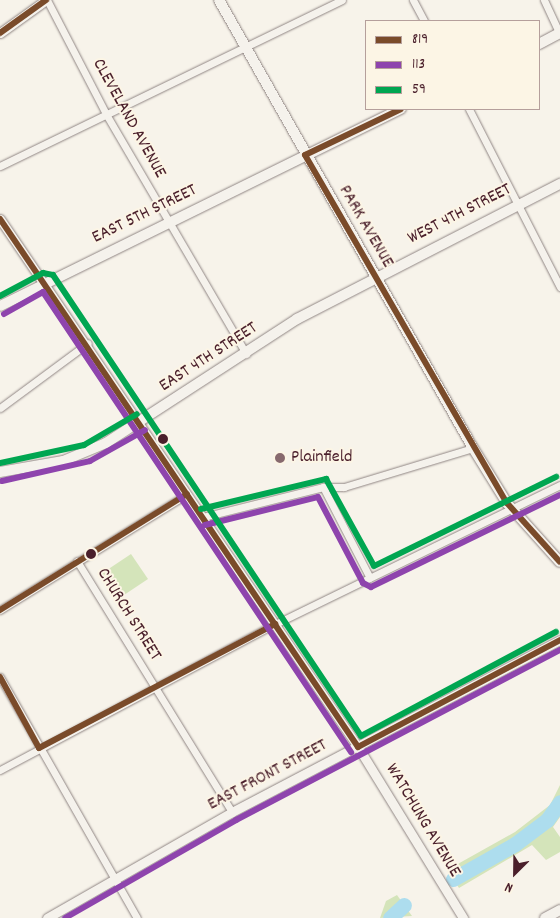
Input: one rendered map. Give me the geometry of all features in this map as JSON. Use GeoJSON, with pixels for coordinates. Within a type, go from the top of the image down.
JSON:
{"type":"FeatureCollection","features":[{"type":"Feature","properties":{"kind":"main road","name":"PARK AVENUE"},"geometry":{"type":"LineString","coordinates":[[219,0],[305,155],[473,448],[512,507],[560,562]]}},
{"type":"Feature","properties":{"kind":"main road"},"geometry":{"type":"LineString","coordinates":[[540,44],[560,34]]}},
{"type":"Feature","properties":{"kind":"main road","name":"EAST 5TH STREET"},"geometry":{"type":"LineString","coordinates":[[0,306],[168,221],[399,110]]}},
{"type":"Feature","properties":{"kind":"main road","name":"WEST 4TH STREET"},"geometry":{"type":"LineString","coordinates":[[375,276],[560,184]]}},
{"type":"Feature","properties":{"kind":"main road","name":"EAST 4TH STREET"},"geometry":{"type":"LineString","coordinates":[[0,472],[87,453],[141,422],[246,354],[375,276]]}},
{"type":"Feature","properties":{"kind":"main road"},"geometry":{"type":"LineString","coordinates":[[545,918],[560,910]]}},
{"type":"Feature","properties":{"kind":"street"},"geometry":{"type":"LineString","coordinates":[[0,33],[46,0]]}},
{"type":"Feature","properties":{"kind":"street","name":"CLEVELAND AVENUE"},"geometry":{"type":"LineString","coordinates":[[46,0],[106,114],[246,354]]}},
{"type":"Feature","properties":{"kind":"street"},"geometry":{"type":"LineString","coordinates":[[0,166],[342,0]]}},
{"type":"Feature","properties":{"kind":"street"},"geometry":{"type":"LineString","coordinates":[[413,0],[423,20]]}},
{"type":"Feature","properties":{"kind":"street"},"geometry":{"type":"LineString","coordinates":[[544,0],[560,34]]}},
{"type":"Feature","properties":{"kind":"street"},"geometry":{"type":"LineString","coordinates":[[470,110],[560,287]]}},
{"type":"Feature","properties":{"kind":"street","name":"WATCHUNG AVENUE"},"geometry":{"type":"LineString","coordinates":[[0,219],[88,343],[187,494],[358,747],[463,918]]}},
{"type":"Feature","properties":{"kind":"street"},"geometry":{"type":"LineString","coordinates":[[0,408],[88,343]]}},
{"type":"Feature","properties":{"kind":"street"},"geometry":{"type":"LineString","coordinates":[[203,517],[322,487],[344,487],[473,448]]}},
{"type":"Feature","properties":{"kind":"street"},"geometry":{"type":"LineString","coordinates":[[0,770],[275,624],[560,484]]}},
{"type":"Feature","properties":{"kind":"street"},"geometry":{"type":"LineString","coordinates":[[322,487],[370,578]]}},
{"type":"Feature","properties":{"kind":"street"},"geometry":{"type":"LineString","coordinates":[[0,610],[187,494]]}},
{"type":"Feature","properties":{"kind":"street","name":"CHURCH STREET"},"geometry":{"type":"LineString","coordinates":[[77,561],[232,812]]}},
{"type":"Feature","properties":{"kind":"street","name":"EAST FRONT STREET"},"geometry":{"type":"LineString","coordinates":[[47,918],[232,812],[560,640]]}},
{"type":"Feature","properties":{"kind":"street"},"geometry":{"type":"LineString","coordinates":[[0,677],[137,918]]}},
{"type":"Feature","properties":{"kind":"green space"},"geometry":{"type":"Polygon","coordinates":[[[131,554],[148,579],[118,599],[101,574],[131,554]]]}},
{"type":"Feature","properties":{"kind":"green space"},"geometry":{"type":"Polygon","coordinates":[[[560,785],[560,817],[553,827],[560,837],[560,852],[546,860],[532,845],[459,888],[447,870],[515,832],[550,805],[560,785]]]}},
{"type":"Feature","properties":{"kind":"green space"},"geometry":{"type":"Polygon","coordinates":[[[397,895],[412,916],[380,918],[386,901],[397,895]]]}},
{"type":"Feature","properties":{"kind":"waterway"},"geometry":{"type":"LineString","coordinates":[[453,879],[515,844],[547,820],[560,802]]}},
{"type":"Feature","properties":{"kind":"waterway"},"geometry":{"type":"LineString","coordinates":[[390,918],[404,905]]}},
{"type":"Feature","properties":{"kind":"transit line","name":"819"},"geometry":{"type":"LineString","coordinates":[[0,33],[46,0]]}},
{"type":"Feature","properties":{"kind":"transit line","name":"819"},"geometry":{"type":"LineString","coordinates":[[305,155],[399,110]]}},
{"type":"Feature","properties":{"kind":"transit line","name":"819"},"geometry":{"type":"LineString","coordinates":[[305,155],[507,503],[560,562]]}},
{"type":"Feature","properties":{"kind":"transit line","name":"819"},"geometry":{"type":"LineString","coordinates":[[0,219],[358,747]]}},
{"type":"Feature","properties":{"kind":"transit line","name":"59"},"geometry":{"type":"LineString","coordinates":[[0,296],[43,273],[53,275],[361,736],[556,632]]}},
{"type":"Feature","properties":{"kind":"transit line","name":"113"},"geometry":{"type":"LineString","coordinates":[[4,314],[43,292],[351,752]]}},
{"type":"Feature","properties":{"kind":"transit line","name":"59"},"geometry":{"type":"LineString","coordinates":[[0,463],[84,445],[137,414]]}},
{"type":"Feature","properties":{"kind":"transit line","name":"113"},"geometry":{"type":"LineString","coordinates":[[2,481],[90,461],[145,430]]}},
{"type":"Feature","properties":{"kind":"transit line","name":"59"},"geometry":{"type":"LineString","coordinates":[[201,509],[326,479],[374,566],[556,477]]}},
{"type":"Feature","properties":{"kind":"transit line","name":"819"},"geometry":{"type":"LineString","coordinates":[[0,610],[187,494]]}},
{"type":"Feature","properties":{"kind":"transit line","name":"113"},"geometry":{"type":"LineString","coordinates":[[205,525],[318,497],[363,583],[371,587],[560,495]]}},
{"type":"Feature","properties":{"kind":"transit line","name":"819"},"geometry":{"type":"LineString","coordinates":[[0,677],[39,748],[275,624]]}},
{"type":"Feature","properties":{"kind":"transit line","name":"819"},"geometry":{"type":"LineString","coordinates":[[358,747],[560,640]]}},
{"type":"Feature","properties":{"kind":"transit line","name":"113"},"geometry":{"type":"LineString","coordinates":[[65,918],[236,820],[560,650]]}},
{"type":"Feature","properties":{"kind":"place","name":"Plainfield"},"geometry":{"type":"Point","coordinates":[280,458]}}]}
